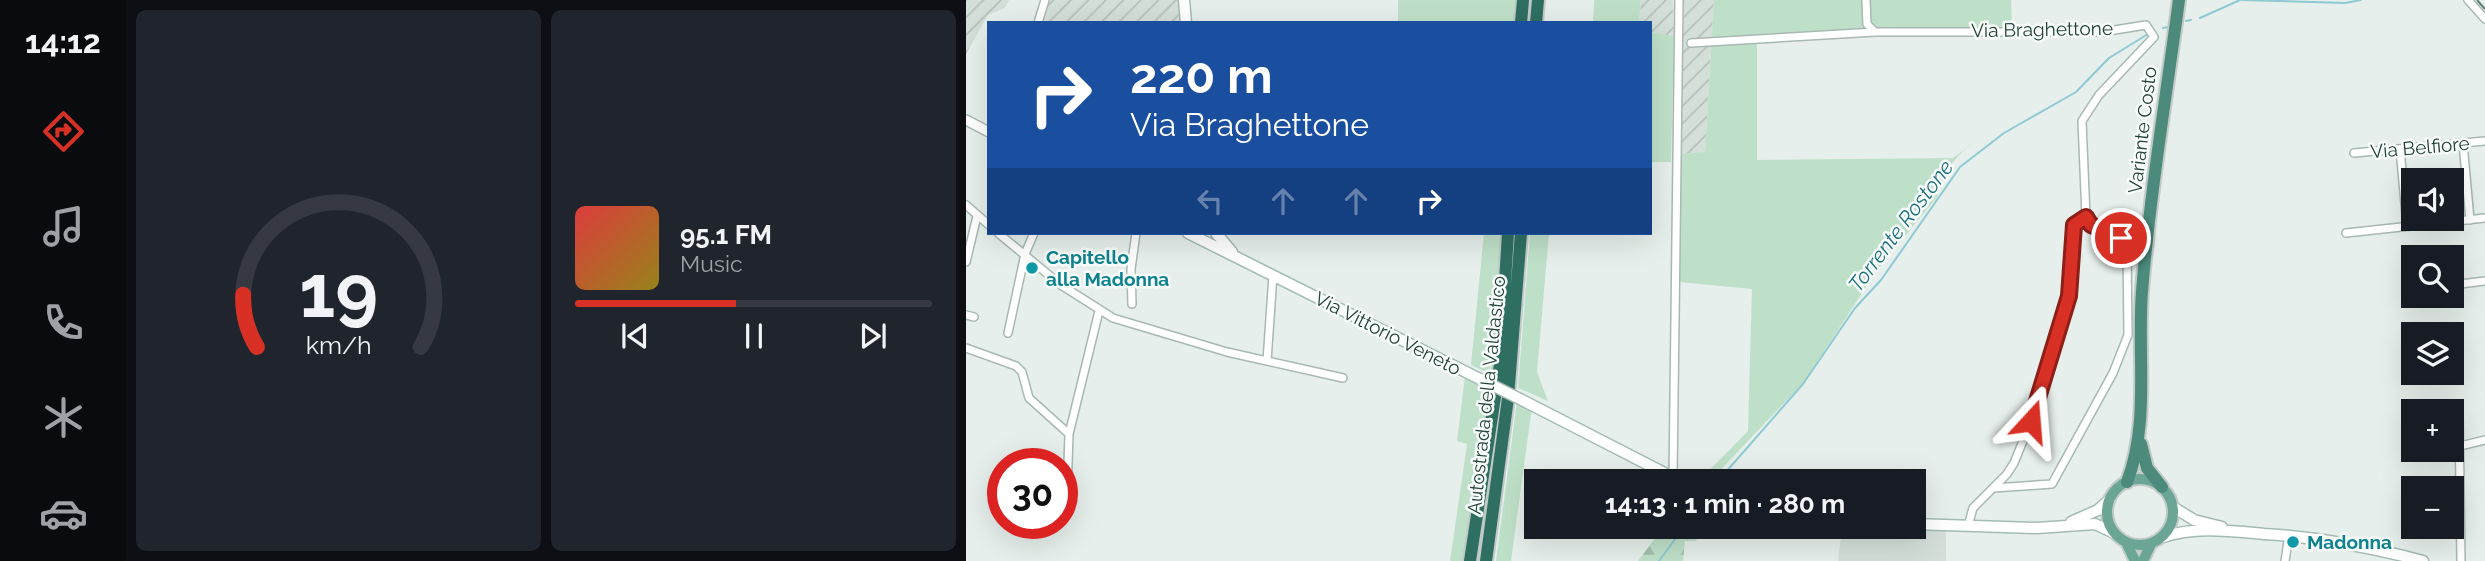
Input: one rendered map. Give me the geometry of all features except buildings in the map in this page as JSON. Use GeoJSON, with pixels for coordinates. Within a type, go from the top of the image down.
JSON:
{"type":"FeatureCollection","features":[{"type":"Feature","properties":{"kind":"highway"},"geometry":{"type":"LineString","coordinates":[[1521,21],[1523,0]]}},
{"type":"Feature","properties":{"kind":"highway"},"geometry":{"type":"LineString","coordinates":[[1536,21],[1538,0]]}},
{"type":"Feature","properties":{"kind":"highway","name":"Variante Costo"},"geometry":{"type":"LineString","coordinates":[[2139,433],[2142,292],[2179,0]]}},
{"type":"Feature","properties":{"kind":"highway","name":"Autostrada della Valdastico"},"geometry":{"type":"LineString","coordinates":[[1470,561],[1500,364],[1508,235]]}},
{"type":"Feature","properties":{"kind":"highway","name":"Autostrada della Valdastico"},"geometry":{"type":"LineString","coordinates":[[1486,561],[1508,398],[1521,235]]}},
{"type":"Feature","properties":{"kind":"highway"},"geometry":{"type":"LineString","coordinates":[[2127,482],[2137,457],[2139,433]]}},
{"type":"Feature","properties":{"kind":"highway"},"geometry":{"type":"LineString","coordinates":[[2139,433],[2147,467],[2162,487]]}},
{"type":"Feature","properties":{"kind":"main road"},"geometry":{"type":"LineString","coordinates":[[1184,0],[1186,21]]}},
{"type":"Feature","properties":{"kind":"main road","name":"Via Vittorio Veneto"},"geometry":{"type":"LineString","coordinates":[[1194,235],[1656,469]]}},
{"type":"Feature","properties":{"kind":"main road","name":"Via Vittorio Veneto"},"geometry":{"type":"LineString","coordinates":[[1218,235],[1238,257]]}},
{"type":"Feature","properties":{"kind":"main road"},"geometry":{"type":"LineString","coordinates":[[2064,525],[2098,510],[2127,482],[2145,479],[2162,487],[2173,507],[2194,520],[2236,531]]}},
{"type":"Feature","properties":{"kind":"main road"},"geometry":{"type":"LineString","coordinates":[[2110,499],[2107,516],[2114,533]]}},
{"type":"Feature","properties":{"kind":"main road"},"geometry":{"type":"LineString","coordinates":[[2163,537],[2171,524],[2173,507]]}},
{"type":"Feature","properties":{"kind":"main road"},"geometry":{"type":"LineString","coordinates":[[1926,524],[2037,528],[2095,524],[2126,542],[2135,561]]}},
{"type":"Feature","properties":{"kind":"main road"},"geometry":{"type":"LineString","coordinates":[[2143,561],[2151,544],[2163,537],[2188,531],[2236,531],[2343,541],[2389,556],[2423,561]]}},
{"type":"Feature","properties":{"kind":"main road"},"geometry":{"type":"LineString","coordinates":[[2126,542],[2151,544]]}},
{"type":"Feature","properties":{"kind":"street"},"geometry":{"type":"LineString","coordinates":[[1039,21],[1045,0]]}},
{"type":"Feature","properties":{"kind":"street"},"geometry":{"type":"LineString","coordinates":[[1677,469],[1679,0]]}},
{"type":"Feature","properties":{"kind":"street"},"geometry":{"type":"LineString","coordinates":[[1866,0],[1867,24],[1875,32]]}},
{"type":"Feature","properties":{"kind":"street"},"geometry":{"type":"LineString","coordinates":[[2468,0],[2485,19]]}},
{"type":"Feature","properties":{"kind":"street","name":"Via Braghettone"},"geometry":{"type":"LineString","coordinates":[[1875,32],[2102,32],[2146,25],[2152,30],[2154,37],[2099,94],[2082,121],[2086,217],[2074,225],[2069,296],[2040,399],[2014,463],[1973,508],[1968,526]]}},
{"type":"Feature","properties":{"kind":"street"},"geometry":{"type":"LineString","coordinates":[[1691,43],[1875,32]]}},
{"type":"Feature","properties":{"kind":"street"},"geometry":{"type":"LineString","coordinates":[[966,120],[987,131]]}},
{"type":"Feature","properties":{"kind":"street","name":"Via Belfiore"},"geometry":{"type":"LineString","coordinates":[[2354,153],[2485,141]]}},
{"type":"Feature","properties":{"kind":"street"},"geometry":{"type":"LineString","coordinates":[[2463,143],[2470,219]]}},
{"type":"Feature","properties":{"kind":"street"},"geometry":{"type":"LineString","coordinates":[[2400,149],[2402,168]]}},
{"type":"Feature","properties":{"kind":"street"},"geometry":{"type":"LineString","coordinates":[[966,205],[987,224]]}},
{"type":"Feature","properties":{"kind":"street"},"geometry":{"type":"LineString","coordinates":[[966,262],[977,216]]}},
{"type":"Feature","properties":{"kind":"street"},"geometry":{"type":"LineString","coordinates":[[1994,488],[2052,484],[2113,373],[2128,335],[2126,242],[2091,225],[2086,217]]}},
{"type":"Feature","properties":{"kind":"street"},"geometry":{"type":"LineString","coordinates":[[2464,220],[2485,218]]}},
{"type":"Feature","properties":{"kind":"street"},"geometry":{"type":"LineString","coordinates":[[2346,233],[2401,227]]}},
{"type":"Feature","properties":{"kind":"street"},"geometry":{"type":"LineString","coordinates":[[1001,235],[1061,285],[1099,311],[1227,352],[1343,378]]}},
{"type":"Feature","properties":{"kind":"street"},"geometry":{"type":"LineString","coordinates":[[1008,332],[1025,254],[1033,235]]}},
{"type":"Feature","properties":{"kind":"street"},"geometry":{"type":"LineString","coordinates":[[1132,304],[1131,269],[1136,235]]}},
{"type":"Feature","properties":{"kind":"street"},"geometry":{"type":"LineString","coordinates":[[1267,361],[1273,275]]}},
{"type":"Feature","properties":{"kind":"street"},"geometry":{"type":"LineString","coordinates":[[2464,284],[2485,281]]}},
{"type":"Feature","properties":{"kind":"street"},"geometry":{"type":"LineString","coordinates":[[1069,448],[1069,435],[1099,311]]}},
{"type":"Feature","properties":{"kind":"street"},"geometry":{"type":"LineString","coordinates":[[966,348],[1016,366],[1022,372],[1029,398],[1069,435]]}},
{"type":"Feature","properties":{"kind":"street"},"geometry":{"type":"LineString","coordinates":[[2464,446],[2485,440]]}},
{"type":"Feature","properties":{"kind":"street"},"geometry":{"type":"LineString","coordinates":[[2285,561],[2289,535]]}},
{"type":"Feature","properties":{"kind":"street"},"geometry":{"type":"LineString","coordinates":[[2460,539],[2461,561]]}},
{"type":"Feature","properties":{"kind":"shaded area"},"geometry":{"type":"Polygon","coordinates":[[[966,0],[1009,0],[1005,8],[988,15],[966,54],[966,0]]]}},
{"type":"Feature","properties":{"kind":"shaded area"},"geometry":{"type":"Polygon","coordinates":[[[1050,0],[1180,0],[1182,21],[1045,21],[1050,0]]]}},
{"type":"Feature","properties":{"kind":"shaded area"},"geometry":{"type":"Polygon","coordinates":[[[1641,0],[1673,0],[1674,36],[1652,32],[1652,21],[1639,21],[1641,0]]]}},
{"type":"Feature","properties":{"kind":"shaded area"},"geometry":{"type":"Polygon","coordinates":[[[1682,0],[1714,0],[1705,153],[1681,154],[1682,0]]]}},
{"type":"Feature","properties":{"kind":"shaded area"},"geometry":{"type":"Polygon","coordinates":[[[1926,529],[1946,529],[1946,561],[1838,561],[1841,539],[1926,539],[1926,529]]]}},
{"type":"Feature","properties":{"kind":"green space"},"geometry":{"type":"Polygon","coordinates":[[[1398,0],[1518,0],[1516,21],[1398,21],[1398,0]]]}},
{"type":"Feature","properties":{"kind":"green space"},"geometry":{"type":"Polygon","coordinates":[[[1594,0],[1641,0],[1639,21],[1593,21],[1594,0]]]}},
{"type":"Feature","properties":{"kind":"green space"},"geometry":{"type":"Polygon","coordinates":[[[1714,0],[2011,0],[2012,27],[1757,34],[1757,160],[1953,158],[1980,138],[1963,151],[1946,170],[1937,197],[1877,270],[1804,382],[1721,469],[1711,469],[1748,431],[1752,289],[1679,282],[1677,235],[1681,154],[1705,152],[1714,0]]]}},
{"type":"Feature","properties":{"kind":"green space"},"geometry":{"type":"Polygon","coordinates":[[[1652,32],[1674,36],[1671,162],[1652,162],[1652,32]]]}},
{"type":"Feature","properties":{"kind":"green space"},"geometry":{"type":"Polygon","coordinates":[[[1484,235],[1501,235],[1490,374],[1471,365],[1484,235]]]}},
{"type":"Feature","properties":{"kind":"green space"},"geometry":{"type":"Polygon","coordinates":[[[1530,235],[1549,235],[1537,372],[1548,401],[1518,388],[1530,235]]]}},
{"type":"Feature","properties":{"kind":"green space"},"geometry":{"type":"Polygon","coordinates":[[[1465,376],[1489,387],[1466,561],[1450,561],[1467,444],[1457,441],[1465,376]]]}},
{"type":"Feature","properties":{"kind":"green space"},"geometry":{"type":"Polygon","coordinates":[[[1517,401],[1532,407],[1511,561],[1496,561],[1517,401]]]}},
{"type":"Feature","properties":{"kind":"green space"},"geometry":{"type":"Polygon","coordinates":[[[1654,539],[1697,539],[1685,541],[1683,561],[1638,561],[1654,539]]]}},
{"type":"Feature","properties":{"kind":"waterway","name":"Torrente Rostone"},"geometry":{"type":"LineString","coordinates":[[2200,18],[2240,0]]}},
{"type":"Feature","properties":{"kind":"waterway","name":"Torrente Rostone"},"geometry":{"type":"LineString","coordinates":[[2242,0],[2345,3],[2361,0]]}},
{"type":"Feature","properties":{"kind":"waterway","name":"Torrente Rostone"},"geometry":{"type":"LineString","coordinates":[[2186,21],[2191,20]]}},
{"type":"Feature","properties":{"kind":"waterway","name":"Torrente Rostone"},"geometry":{"type":"LineString","coordinates":[[2163,28],[2168,27]]}},
{"type":"Feature","properties":{"kind":"waterway","name":"Torrente Rostone"},"geometry":{"type":"LineString","coordinates":[[1729,469],[1803,384],[1855,308],[1881,280],[1960,167],[2004,133],[2076,92],[2109,58],[2148,34]]}},
{"type":"Feature","properties":{"kind":"waterway","name":"Torrente Rostone"},"geometry":{"type":"LineString","coordinates":[[1659,561],[1675,539]]}},
{"type":"Feature","properties":{"kind":"railway"},"geometry":{"type":"LineString","coordinates":[[2477,0],[2485,9]]}},
{"type":"Feature","properties":{"kind":"place","name":"Capitello alla Madonna"},"geometry":{"type":"Point","coordinates":[1032,268]}},
{"type":"Feature","properties":{"kind":"place","name":"Madonna"},"geometry":{"type":"Point","coordinates":[2293,542]}},
{"type":"Feature","properties":{"kind":"route"},"geometry":{"type":"LineString","coordinates":[[2031,421],[2040,399],[2069,296],[2074,225],[2086,217],[2091,225],[2099,230],[2121,238]]}}]}
